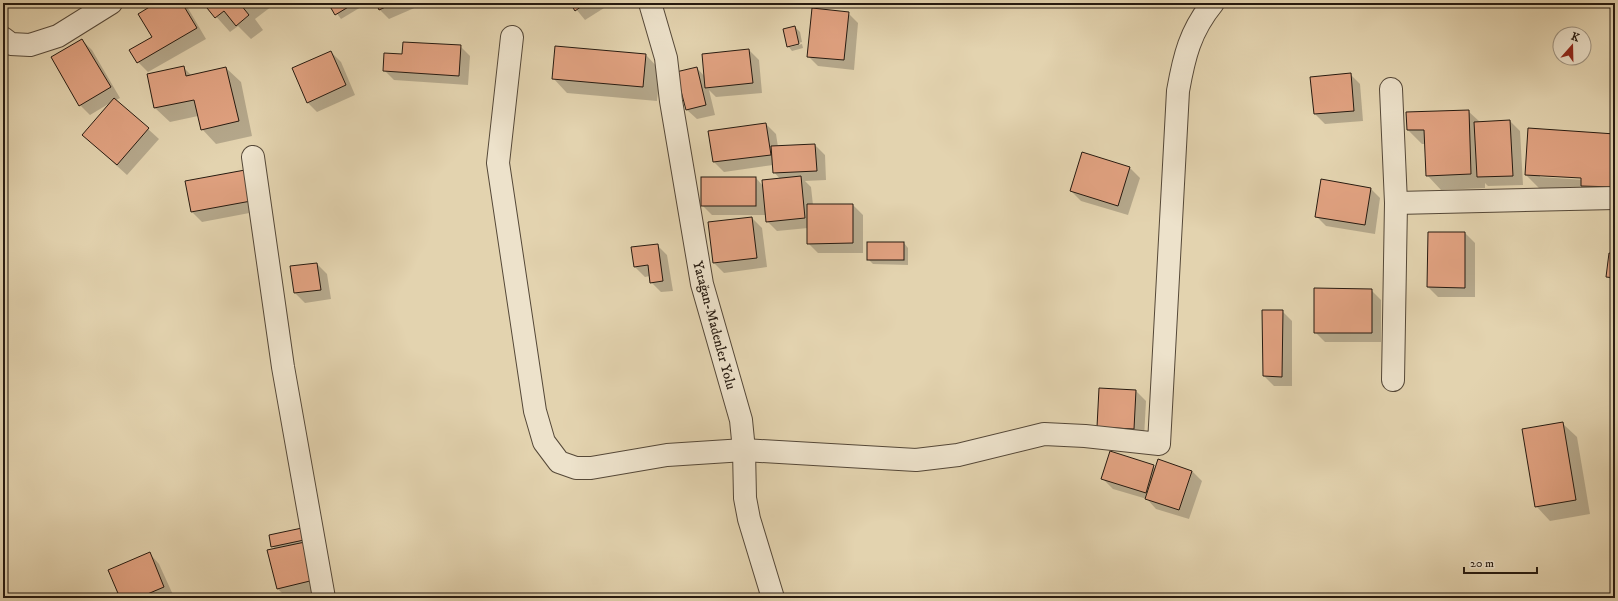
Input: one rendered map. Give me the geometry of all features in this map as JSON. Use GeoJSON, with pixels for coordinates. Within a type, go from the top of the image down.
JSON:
{"type":"FeatureCollection","features":[{"type":"Feature","properties":{"kind":"street"},"geometry":{"type":"LineString","coordinates":[[3,38],[10,44],[30,45],[58,36],[111,3]]}},
{"type":"Feature","properties":{"kind":"street","name":"Yatağan-Madenler Yolu"},"geometry":{"type":"LineString","coordinates":[[650,3],[666,58],[671,101],[702,284],[741,420],[744,450],[745,498],[749,519],[772,598]]}},
{"type":"Feature","properties":{"kind":"street"},"geometry":{"type":"LineString","coordinates":[[512,37],[498,162],[535,411],[544,442],[559,462],[576,468],[591,468],[667,454],[744,450],[916,460],[958,455],[1044,434],[1085,436],[1159,444],[1178,91],[1183,61],[1192,36],[1213,3]]}},
{"type":"Feature","properties":{"kind":"street"},"geometry":{"type":"LineString","coordinates":[[1391,89],[1396,203],[1393,380]]}},
{"type":"Feature","properties":{"kind":"street"},"geometry":{"type":"LineString","coordinates":[[253,157],[283,367],[324,598]]}},
{"type":"Feature","properties":{"kind":"street"},"geometry":{"type":"LineString","coordinates":[[1396,203],[1615,198]]}},
{"type":"Feature","properties":{"kind":"building"},"geometry":{"type":"Polygon","coordinates":[[[156,3],[182,3],[197,28],[137,63],[129,50],[152,37],[138,14],[156,3]]]}},
{"type":"Feature","properties":{"kind":"building"},"geometry":{"type":"Polygon","coordinates":[[[203,3],[243,3],[241,5],[249,15],[236,26],[224,11],[215,18],[203,3]]]}},
{"type":"Feature","properties":{"kind":"building"},"geometry":{"type":"Polygon","coordinates":[[[328,3],[355,3],[335,15],[328,3]]]}},
{"type":"Feature","properties":{"kind":"building"},"geometry":{"type":"Polygon","coordinates":[[[376,3],[394,3],[379,10],[376,3]]]}},
{"type":"Feature","properties":{"kind":"building"},"geometry":{"type":"Polygon","coordinates":[[[570,3],[586,3],[575,11],[570,3]]]}},
{"type":"Feature","properties":{"kind":"building"},"geometry":{"type":"Polygon","coordinates":[[[812,8],[849,12],[844,60],[807,57],[812,8]]]}},
{"type":"Feature","properties":{"kind":"building"},"geometry":{"type":"Polygon","coordinates":[[[795,26],[799,44],[787,47],[783,29],[795,26]]]}},
{"type":"Feature","properties":{"kind":"building"},"geometry":{"type":"Polygon","coordinates":[[[82,39],[111,87],[79,106],[51,57],[82,39]]]}},
{"type":"Feature","properties":{"kind":"building"},"geometry":{"type":"Polygon","coordinates":[[[403,42],[461,45],[459,76],[383,71],[384,53],[402,54],[403,42]]]}},
{"type":"Feature","properties":{"kind":"building"},"geometry":{"type":"Polygon","coordinates":[[[555,46],[646,54],[643,87],[552,79],[555,46]]]}},
{"type":"Feature","properties":{"kind":"building"},"geometry":{"type":"Polygon","coordinates":[[[749,49],[753,83],[705,88],[702,54],[749,49]]]}},
{"type":"Feature","properties":{"kind":"building"},"geometry":{"type":"Polygon","coordinates":[[[331,51],[346,85],[307,103],[292,68],[331,51]]]}},
{"type":"Feature","properties":{"kind":"building"},"geometry":{"type":"Polygon","coordinates":[[[184,66],[186,76],[226,67],[239,121],[201,130],[194,100],[154,108],[147,74],[184,66]]]}},
{"type":"Feature","properties":{"kind":"building"},"geometry":{"type":"Polygon","coordinates":[[[697,67],[706,105],[686,110],[676,72],[697,67]]]}},
{"type":"Feature","properties":{"kind":"building"},"geometry":{"type":"Polygon","coordinates":[[[1351,73],[1354,111],[1314,114],[1310,77],[1351,73]]]}},
{"type":"Feature","properties":{"kind":"building"},"geometry":{"type":"Polygon","coordinates":[[[114,98],[149,128],[117,165],[82,135],[114,98]]]}},
{"type":"Feature","properties":{"kind":"building"},"geometry":{"type":"Polygon","coordinates":[[[1469,110],[1471,174],[1426,176],[1424,130],[1407,130],[1406,112],[1469,110]]]}},
{"type":"Feature","properties":{"kind":"building"},"geometry":{"type":"Polygon","coordinates":[[[1510,120],[1513,176],[1477,177],[1474,122],[1510,120]]]}},
{"type":"Feature","properties":{"kind":"building"},"geometry":{"type":"Polygon","coordinates":[[[766,123],[771,155],[713,162],[708,131],[766,123]]]}},
{"type":"Feature","properties":{"kind":"building"},"geometry":{"type":"Polygon","coordinates":[[[1528,128],[1615,134],[1615,187],[1581,186],[1581,178],[1525,175],[1528,128]]]}},
{"type":"Feature","properties":{"kind":"building"},"geometry":{"type":"Polygon","coordinates":[[[815,144],[817,171],[773,173],[771,146],[815,144]]]}},
{"type":"Feature","properties":{"kind":"building"},"geometry":{"type":"Polygon","coordinates":[[[1082,152],[1130,167],[1118,206],[1070,191],[1082,152]]]}},
{"type":"Feature","properties":{"kind":"building"},"geometry":{"type":"Polygon","coordinates":[[[245,170],[251,201],[191,212],[185,181],[245,170]]]}},
{"type":"Feature","properties":{"kind":"building"},"geometry":{"type":"Polygon","coordinates":[[[801,176],[805,218],[766,222],[762,180],[801,176]]]}},
{"type":"Feature","properties":{"kind":"building"},"geometry":{"type":"Polygon","coordinates":[[[701,177],[756,177],[756,206],[701,206],[701,177]]]}},
{"type":"Feature","properties":{"kind":"building"},"geometry":{"type":"Polygon","coordinates":[[[1321,179],[1371,188],[1365,225],[1315,217],[1321,179]]]}},
{"type":"Feature","properties":{"kind":"building"},"geometry":{"type":"Polygon","coordinates":[[[807,204],[853,204],[853,243],[807,244],[807,204]]]}},
{"type":"Feature","properties":{"kind":"building"},"geometry":{"type":"Polygon","coordinates":[[[752,217],[757,258],[713,263],[708,222],[752,217]]]}},
{"type":"Feature","properties":{"kind":"building"},"geometry":{"type":"Polygon","coordinates":[[[1428,232],[1465,232],[1465,288],[1427,287],[1428,232]]]}},
{"type":"Feature","properties":{"kind":"building"},"geometry":{"type":"Polygon","coordinates":[[[867,242],[904,242],[904,260],[867,260],[867,242]]]}},
{"type":"Feature","properties":{"kind":"building"},"geometry":{"type":"Polygon","coordinates":[[[658,244],[663,281],[650,283],[648,265],[634,267],[631,247],[658,244]]]}},
{"type":"Feature","properties":{"kind":"building"},"geometry":{"type":"Polygon","coordinates":[[[1609,253],[1615,254],[1615,278],[1606,277],[1609,253]]]}},
{"type":"Feature","properties":{"kind":"building"},"geometry":{"type":"Polygon","coordinates":[[[317,263],[321,290],[294,293],[290,266],[317,263]]]}},
{"type":"Feature","properties":{"kind":"building"},"geometry":{"type":"Polygon","coordinates":[[[1314,288],[1372,289],[1372,333],[1314,333],[1314,288]]]}},
{"type":"Feature","properties":{"kind":"building"},"geometry":{"type":"Polygon","coordinates":[[[1262,310],[1283,310],[1282,377],[1263,376],[1262,310]]]}},
{"type":"Feature","properties":{"kind":"building"},"geometry":{"type":"Polygon","coordinates":[[[1099,388],[1136,390],[1134,429],[1097,427],[1099,388]]]}},
{"type":"Feature","properties":{"kind":"building"},"geometry":{"type":"Polygon","coordinates":[[[1563,422],[1576,500],[1535,507],[1522,429],[1563,422]]]}},
{"type":"Feature","properties":{"kind":"building"},"geometry":{"type":"Polygon","coordinates":[[[1110,451],[1154,465],[1146,493],[1101,479],[1110,451]]]}},
{"type":"Feature","properties":{"kind":"building"},"geometry":{"type":"Polygon","coordinates":[[[1158,459],[1192,471],[1179,510],[1145,499],[1158,459]]]}},
{"type":"Feature","properties":{"kind":"building"},"geometry":{"type":"Polygon","coordinates":[[[302,528],[304,540],[271,547],[269,535],[302,528]]]}},
{"type":"Feature","properties":{"kind":"building"},"geometry":{"type":"Polygon","coordinates":[[[305,542],[314,580],[277,589],[267,550],[305,542]]]}},
{"type":"Feature","properties":{"kind":"building"},"geometry":{"type":"Polygon","coordinates":[[[150,552],[164,587],[138,598],[120,598],[108,570],[150,552]]]}}]}
